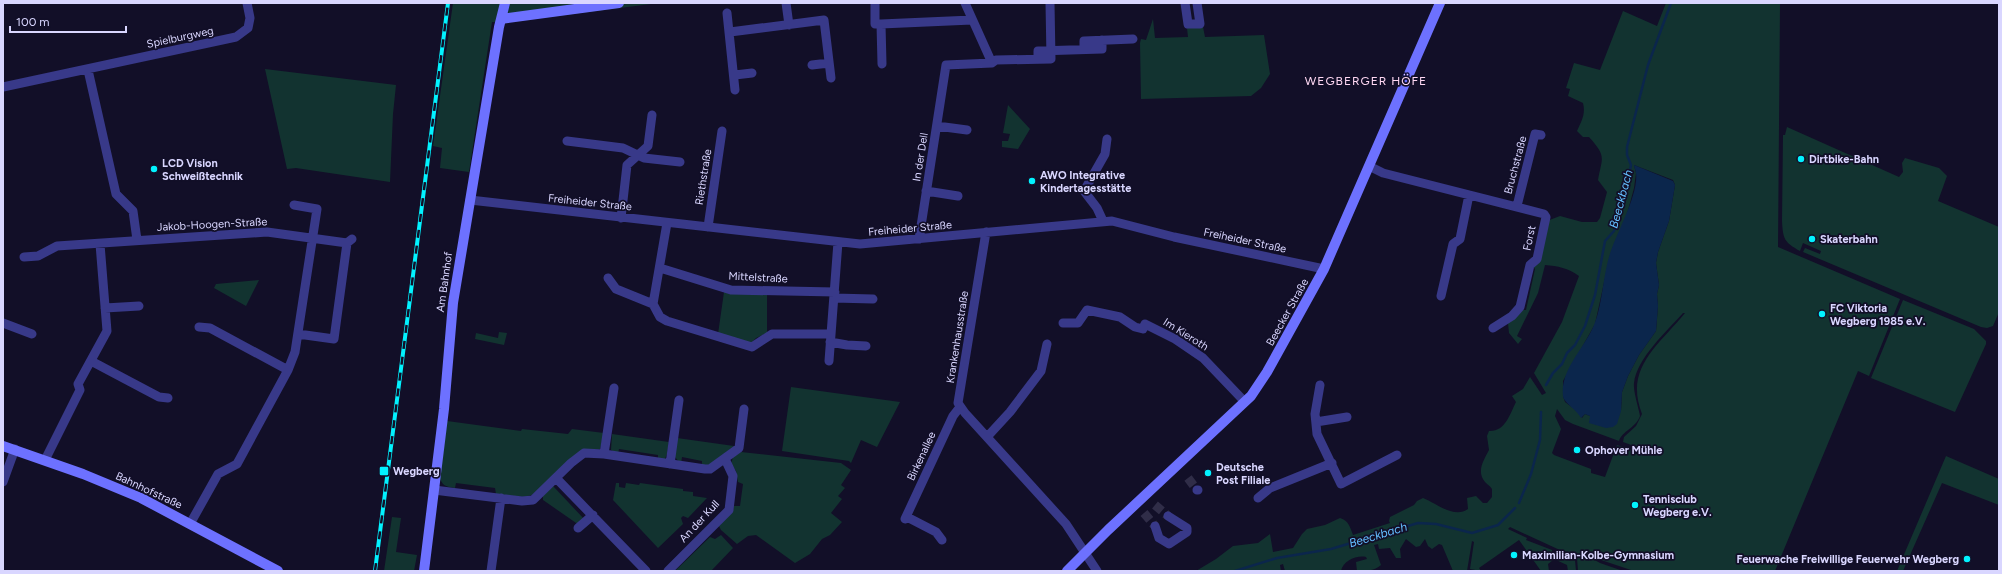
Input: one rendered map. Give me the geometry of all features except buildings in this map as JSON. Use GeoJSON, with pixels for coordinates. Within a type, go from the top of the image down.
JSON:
{"type":"FeatureCollection","features":[{"type":"Feature","properties":{"kind":"street","name":"Spielburgweg"},"geometry":{"type":"LineString","coordinates":[[3,87],[88,70],[236,37],[248,28],[250,18],[247,3]]}},
{"type":"Feature","properties":{"kind":"street","name":"Am Bahnhof"},"geometry":{"type":"LineString","coordinates":[[424,570],[444,409],[453,302],[505,3]]}},
{"type":"Feature","properties":{"kind":"street"},"geometry":{"type":"LineString","coordinates":[[501,19],[619,3]]}},
{"type":"Feature","properties":{"kind":"street"},"geometry":{"type":"LineString","coordinates":[[786,3],[789,25]]}},
{"type":"Feature","properties":{"kind":"street"},"geometry":{"type":"LineString","coordinates":[[875,3],[875,24],[972,20]]}},
{"type":"Feature","properties":{"kind":"street"},"geometry":{"type":"LineString","coordinates":[[965,3],[992,63],[996,60],[1051,59],[1050,3]]}},
{"type":"Feature","properties":{"kind":"street"},"geometry":{"type":"LineString","coordinates":[[1185,3],[1188,24],[1200,24],[1197,3]]}},
{"type":"Feature","properties":{"kind":"street","name":"Beecker Straße"},"geometry":{"type":"LineString","coordinates":[[1067,571],[1085,552],[1245,402],[1251,396],[1267,372],[1324,269],[1440,3]]}},
{"type":"Feature","properties":{"kind":"street"},"geometry":{"type":"LineString","coordinates":[[727,13],[735,75],[735,90]]}},
{"type":"Feature","properties":{"kind":"street"},"geometry":{"type":"LineString","coordinates":[[730,32],[824,20],[832,78]]}},
{"type":"Feature","properties":{"kind":"street"},"geometry":{"type":"LineString","coordinates":[[881,24],[882,64]]}},
{"type":"Feature","properties":{"kind":"street"},"geometry":{"type":"LineString","coordinates":[[1051,50],[1102,49],[1102,40],[1133,39]]}},
{"type":"Feature","properties":{"kind":"street"},"geometry":{"type":"LineString","coordinates":[[812,65],[829,63]]}},
{"type":"Feature","properties":{"kind":"street","name":"In der Dell"},"geometry":{"type":"LineString","coordinates":[[919,239],[946,66],[992,63]]}},
{"type":"Feature","properties":{"kind":"street"},"geometry":{"type":"LineString","coordinates":[[88,70],[116,194],[133,211],[137,240]]}},
{"type":"Feature","properties":{"kind":"street"},"geometry":{"type":"LineString","coordinates":[[735,75],[752,74]]}},
{"type":"Feature","properties":{"kind":"street"},"geometry":{"type":"LineString","coordinates":[[621,218],[627,164],[648,146],[652,115]]}},
{"type":"Feature","properties":{"kind":"street","name":"In der Dell"},"geometry":{"type":"LineString","coordinates":[[936,126],[967,130]]}},
{"type":"Feature","properties":{"kind":"street","name":"Riethstraße"},"geometry":{"type":"LineString","coordinates":[[708,227],[722,131]]}},
{"type":"Feature","properties":{"kind":"street","name":"Bruchstraße"},"geometry":{"type":"LineString","coordinates":[[1517,206],[1535,134],[1541,135]]}},
{"type":"Feature","properties":{"kind":"street"},"geometry":{"type":"LineString","coordinates":[[1103,221],[1097,208],[1084,191],[1105,154],[1107,139]]}},
{"type":"Feature","properties":{"kind":"street"},"geometry":{"type":"LineString","coordinates":[[567,142],[623,148],[644,158],[680,162]]}},
{"type":"Feature","properties":{"kind":"street","name":"Forst"},"geometry":{"type":"LineString","coordinates":[[1369,166],[1383,172],[1544,214],[1546,217],[1537,259],[1530,264],[1520,307],[1512,316],[1493,328]]}},
{"type":"Feature","properties":{"kind":"street","name":"In der Dell"},"geometry":{"type":"LineString","coordinates":[[926,191],[958,196]]}},
{"type":"Feature","properties":{"kind":"street"},"geometry":{"type":"LineString","coordinates":[[1441,296],[1453,244],[1460,239],[1469,195]]}},
{"type":"Feature","properties":{"kind":"street","name":"Freiheider Straße"},"geometry":{"type":"LineString","coordinates":[[470,200],[838,242],[878,244],[1103,221],[1125,223],[1174,237],[1324,269]]}},
{"type":"Feature","properties":{"kind":"street"},"geometry":{"type":"LineString","coordinates":[[190,524],[218,474],[237,464],[288,370],[295,352],[317,209],[294,206]]}},
{"type":"Feature","properties":{"kind":"street"},"geometry":{"type":"LineString","coordinates":[[653,304],[667,223]]}},
{"type":"Feature","properties":{"kind":"street","name":"Jakob-Hoogen-Straße"},"geometry":{"type":"LineString","coordinates":[[24,257],[38,256],[56,246],[267,232],[312,239],[350,241],[334,339],[298,334]]}},
{"type":"Feature","properties":{"kind":"street","name":"Krankenhausstraße"},"geometry":{"type":"LineString","coordinates":[[960,407],[958,403],[986,232]]}},
{"type":"Feature","properties":{"kind":"street"},"geometry":{"type":"LineString","coordinates":[[828,360],[838,242]]}},
{"type":"Feature","properties":{"kind":"street"},"geometry":{"type":"LineString","coordinates":[[45,460],[80,390],[78,384],[107,331],[100,244]]}},
{"type":"Feature","properties":{"kind":"street","name":"Mittelstraße"},"geometry":{"type":"LineString","coordinates":[[660,268],[731,290],[834,295],[873,299]]}},
{"type":"Feature","properties":{"kind":"street"},"geometry":{"type":"LineString","coordinates":[[608,278],[616,288],[653,304],[660,317],[667,321],[752,347],[772,334],[830,338],[846,345],[866,346]]}},
{"type":"Feature","properties":{"kind":"street"},"geometry":{"type":"LineString","coordinates":[[105,308],[139,306]]}},
{"type":"Feature","properties":{"kind":"street","name":"Im Kieroth"},"geometry":{"type":"LineString","coordinates":[[1063,323],[1078,323],[1087,310],[1120,317],[1135,327],[1143,329],[1145,324],[1175,338],[1203,358],[1245,402]]}},
{"type":"Feature","properties":{"kind":"street"},"geometry":{"type":"LineString","coordinates":[[3,323],[32,334]]}},
{"type":"Feature","properties":{"kind":"street"},"geometry":{"type":"LineString","coordinates":[[199,327],[210,328],[288,370]]}},
{"type":"Feature","properties":{"kind":"street"},"geometry":{"type":"LineString","coordinates":[[987,436],[1010,412],[1041,371],[1047,344]]}},
{"type":"Feature","properties":{"kind":"street"},"geometry":{"type":"LineString","coordinates":[[91,362],[158,397],[168,398]]}},
{"type":"Feature","properties":{"kind":"street"},"geometry":{"type":"LineString","coordinates":[[1320,385],[1315,414],[1317,434],[1341,484],[1397,455]]}},
{"type":"Feature","properties":{"kind":"street"},"geometry":{"type":"LineString","coordinates":[[604,454],[614,388]]}},
{"type":"Feature","properties":{"kind":"street"},"geometry":{"type":"LineString","coordinates":[[670,464],[679,400]]}},
{"type":"Feature","properties":{"kind":"street"},"geometry":{"type":"LineString","coordinates":[[960,407],[1066,524],[1097,571]]}},
{"type":"Feature","properties":{"kind":"street","name":"Birkenallee"},"geometry":{"type":"LineString","coordinates":[[942,540],[936,532],[906,518],[953,416],[960,407]]}},
{"type":"Feature","properties":{"kind":"street"},"geometry":{"type":"LineString","coordinates":[[434,490],[522,501],[534,500],[557,479],[571,463],[584,453],[604,454],[710,469],[739,448],[744,409]]}},
{"type":"Feature","properties":{"kind":"street"},"geometry":{"type":"LineString","coordinates":[[1316,422],[1347,417]]}},
{"type":"Feature","properties":{"kind":"street","name":"Bahnhofstraße"},"geometry":{"type":"LineString","coordinates":[[3,446],[45,460],[141,498],[278,571]]}},
{"type":"Feature","properties":{"kind":"street"},"geometry":{"type":"LineString","coordinates":[[3,482],[15,449]]}},
{"type":"Feature","properties":{"kind":"street","name":"An der Kull"},"geometry":{"type":"LineString","coordinates":[[668,571],[729,510],[734,476],[724,459]]}},
{"type":"Feature","properties":{"kind":"street"},"geometry":{"type":"LineString","coordinates":[[1258,498],[1270,488],[1332,463]]}},
{"type":"Feature","properties":{"kind":"street"},"geometry":{"type":"LineString","coordinates":[[557,479],[646,571]]}},
{"type":"Feature","properties":{"kind":"street"},"geometry":{"type":"LineString","coordinates":[[491,571],[501,498]]}},
{"type":"Feature","properties":{"kind":"street"},"geometry":{"type":"LineString","coordinates":[[578,528],[593,515]]}},
{"type":"Feature","properties":{"kind":"street"},"geometry":{"type":"LineString","coordinates":[[1155,526],[1159,538],[1169,544],[1187,532],[1187,528],[1168,516]]}},
{"type":"Feature","properties":{"kind":"green space"},"geometry":{"type":"Polygon","coordinates":[[[453,3],[659,3],[502,23],[492,22],[469,172],[440,168],[442,148],[433,146],[453,3]]]}},
{"type":"Feature","properties":{"kind":"green space"},"geometry":{"type":"Polygon","coordinates":[[[1666,3],[1780,3],[1778,247],[1900,299],[1869,376],[1858,371],[1775,571],[1634,571],[1601,560],[1583,551],[1575,557],[1510,527],[1508,529],[1527,538],[1526,540],[1552,550],[1553,560],[1548,564],[1549,571],[1541,571],[1519,540],[1479,568],[1481,571],[1470,569],[1474,542],[1472,541],[1467,571],[1453,571],[1442,545],[1439,544],[1432,549],[1428,546],[1425,539],[1420,546],[1416,547],[1406,539],[1400,549],[1401,558],[1396,558],[1390,548],[1379,549],[1378,544],[1374,545],[1381,565],[1364,571],[1357,571],[1356,562],[1367,559],[1366,557],[1358,557],[1350,560],[1344,564],[1341,571],[1285,571],[1283,564],[1280,565],[1281,571],[1196,571],[1216,559],[1233,546],[1258,543],[1270,534],[1273,552],[1293,548],[1307,529],[1325,525],[1340,518],[1347,523],[1353,535],[1390,523],[1390,517],[1414,505],[1417,501],[1423,498],[1445,509],[1457,512],[1463,512],[1468,509],[1467,498],[1476,496],[1483,503],[1487,503],[1492,497],[1492,489],[1482,478],[1481,470],[1489,450],[1487,436],[1489,431],[1495,431],[1503,425],[1509,417],[1516,402],[1512,396],[1523,389],[1530,377],[1542,395],[1546,393],[1534,373],[1562,322],[1579,276],[1563,268],[1545,265],[1538,293],[1517,336],[1522,339],[1518,344],[1509,333],[1508,323],[1520,310],[1526,310],[1535,269],[1533,266],[1547,221],[1560,216],[1582,222],[1597,222],[1600,218],[1607,192],[1598,180],[1602,162],[1601,153],[1589,137],[1583,137],[1577,131],[1583,114],[1583,103],[1568,96],[1570,89],[1566,88],[1574,63],[1600,70],[1623,11],[1657,26],[1666,3]],[[1634,165],[1636,173],[1634,188],[1626,218],[1610,255],[1595,324],[1563,381],[1563,396],[1565,402],[1577,411],[1582,418],[1585,414],[1590,416],[1621,411],[1622,392],[1628,376],[1639,355],[1656,331],[1658,306],[1657,294],[1659,285],[1656,263],[1658,252],[1669,221],[1675,185],[1673,180],[1634,165]],[[1683,313],[1654,345],[1636,374],[1634,387],[1640,416],[1635,424],[1619,441],[1565,420],[1557,409],[1555,416],[1561,429],[1552,453],[1554,455],[1591,469],[1591,473],[1605,477],[1617,445],[1632,450],[1634,446],[1623,442],[1624,437],[1636,426],[1642,414],[1638,398],[1637,383],[1641,371],[1655,347],[1685,313],[1683,313]]]}},
{"type":"Feature","properties":{"kind":"green space"},"geometry":{"type":"Polygon","coordinates":[[[1153,19],[1155,38],[1188,37],[1187,28],[1203,27],[1205,37],[1264,35],[1270,74],[1261,88],[1251,96],[1141,99],[1140,43],[1141,39],[1146,40],[1153,19]]]}},
{"type":"Feature","properties":{"kind":"green space"},"geometry":{"type":"Polygon","coordinates":[[[265,69],[396,85],[393,114],[390,182],[296,168],[287,169],[265,69]]]}},
{"type":"Feature","properties":{"kind":"green space"},"geometry":{"type":"Polygon","coordinates":[[[1008,105],[1030,129],[1018,149],[1002,147],[1002,141],[1008,141],[1010,134],[1003,133],[1008,105]]]}},
{"type":"Feature","properties":{"kind":"green space"},"geometry":{"type":"Polygon","coordinates":[[[1787,127],[1899,177],[1903,172],[1902,163],[1905,158],[1939,168],[1947,176],[1938,201],[1999,227],[1999,312],[1993,326],[1987,328],[1981,327],[1803,252],[1805,248],[1820,254],[1821,251],[1803,243],[1800,251],[1791,245],[1785,239],[1782,221],[1783,135],[1785,135],[1787,127]]]}},
{"type":"Feature","properties":{"kind":"green space"},"geometry":{"type":"Polygon","coordinates":[[[259,280],[246,306],[214,288],[216,284],[259,280]]]}},
{"type":"Feature","properties":{"kind":"green space"},"geometry":{"type":"Polygon","coordinates":[[[724,292],[767,293],[767,333],[756,338],[751,343],[718,334],[724,292]]]}},
{"type":"Feature","properties":{"kind":"green space"},"geometry":{"type":"Polygon","coordinates":[[[1903,300],[1974,329],[1986,341],[1986,344],[1955,412],[1871,378],[1903,300]]]}},
{"type":"Feature","properties":{"kind":"green space"},"geometry":{"type":"Polygon","coordinates":[[[499,332],[507,333],[504,345],[475,339],[476,333],[498,338],[499,332]]]}},
{"type":"Feature","properties":{"kind":"green space"},"geometry":{"type":"Polygon","coordinates":[[[791,387],[900,402],[877,447],[861,440],[851,463],[849,461],[782,451],[791,387]]]}},
{"type":"Feature","properties":{"kind":"green space"},"geometry":{"type":"Polygon","coordinates":[[[447,421],[521,431],[522,429],[568,434],[572,429],[604,433],[600,449],[584,450],[532,495],[523,497],[496,494],[495,488],[456,483],[455,488],[448,487],[442,483],[440,479],[447,421]]]}},
{"type":"Feature","properties":{"kind":"green space"},"geometry":{"type":"Polygon","coordinates":[[[612,434],[669,442],[665,459],[658,461],[658,455],[619,449],[618,454],[611,450],[612,434]]]}},
{"type":"Feature","properties":{"kind":"green space"},"geometry":{"type":"Polygon","coordinates":[[[677,438],[734,446],[710,465],[702,466],[702,461],[682,457],[681,464],[674,456],[677,438]]]}},
{"type":"Feature","properties":{"kind":"green space"},"geometry":{"type":"Polygon","coordinates":[[[741,452],[841,463],[851,470],[841,485],[845,488],[838,496],[842,499],[831,513],[842,522],[830,535],[822,539],[810,554],[795,563],[756,535],[748,536],[737,544],[721,530],[719,526],[733,510],[734,506],[740,506],[743,484],[738,482],[736,471],[731,464],[733,457],[741,452]]]}},
{"type":"Feature","properties":{"kind":"green space"},"geometry":{"type":"Polygon","coordinates":[[[1946,456],[1999,479],[1999,505],[1942,483],[1903,571],[1897,571],[1946,456]]]}},
{"type":"Feature","properties":{"kind":"green space"},"geometry":{"type":"Polygon","coordinates":[[[616,483],[619,483],[619,487],[625,488],[626,483],[639,485],[640,483],[683,489],[683,491],[693,492],[693,496],[707,498],[688,518],[683,516],[681,518],[683,524],[658,548],[613,500],[616,483]]]}},
{"type":"Feature","properties":{"kind":"green space"},"geometry":{"type":"Polygon","coordinates":[[[553,486],[585,520],[579,525],[543,500],[543,496],[553,486]]]}},
{"type":"Feature","properties":{"kind":"green space"},"geometry":{"type":"Polygon","coordinates":[[[392,517],[401,518],[396,552],[417,555],[414,571],[384,571],[392,517]]]}},
{"type":"Feature","properties":{"kind":"green space"},"geometry":{"type":"Polygon","coordinates":[[[721,535],[733,548],[711,571],[675,571],[710,537],[715,539],[721,535]]]}},
{"type":"Feature","properties":{"kind":"green space"},"geometry":{"type":"Polygon","coordinates":[[[1554,552],[1575,560],[1576,571],[1568,571],[1567,565],[1554,559],[1554,552]]]}},
{"type":"Feature","properties":{"kind":"green space"},"geometry":{"type":"Polygon","coordinates":[[[1584,554],[1600,563],[1623,571],[1578,571],[1577,558],[1584,554]]]}},
{"type":"Feature","properties":{"kind":"water"},"geometry":{"type":"Polygon","coordinates":[[[1634,165],[1673,181],[1675,185],[1669,221],[1658,252],[1656,263],[1659,285],[1657,294],[1658,306],[1656,331],[1639,355],[1628,376],[1622,392],[1621,411],[1617,424],[1613,427],[1606,428],[1589,423],[1590,416],[1585,414],[1581,418],[1564,398],[1563,386],[1569,368],[1590,334],[1597,318],[1609,257],[1634,192],[1636,173],[1634,165]]]}},
{"type":"Feature","properties":{"kind":"waterway","name":"Beeckbach"},"geometry":{"type":"LineString","coordinates":[[1546,385],[1553,373],[1562,364],[1567,353],[1575,345],[1585,326],[1595,295],[1605,241],[1614,231],[1626,189],[1631,165],[1627,155],[1627,147],[1648,65],[1671,3]]}},
{"type":"Feature","properties":{"kind":"waterway","name":"Beeckbach"},"geometry":{"type":"LineString","coordinates":[[1519,503],[1531,474],[1540,440],[1541,412]]}},
{"type":"Feature","properties":{"kind":"waterway","name":"Beeckbach"},"geometry":{"type":"LineString","coordinates":[[1235,571],[1277,558],[1331,549],[1418,523],[1436,524],[1472,533],[1498,525],[1515,508]]}},
{"type":"Feature","properties":{"kind":"tunnel"},"geometry":{"type":"LineString","coordinates":[[1188,478],[1197,490]]}},
{"type":"Feature","properties":{"kind":"tunnel"},"geometry":{"type":"LineString","coordinates":[[1155,505],[1168,516]]}},
{"type":"Feature","properties":{"kind":"tunnel"},"geometry":{"type":"LineString","coordinates":[[1144,513],[1155,526]]}},
{"type":"Feature","properties":{"kind":"railway"},"geometry":{"type":"LineString","coordinates":[[375,571],[448,3]]}},
{"type":"Feature","properties":{"kind":"place","name":"Dirtbike-Bahn"},"geometry":{"type":"Point","coordinates":[1801,159]}},
{"type":"Feature","properties":{"kind":"place","name":"LCD Vision Schweißtechnik"},"geometry":{"type":"Point","coordinates":[154,169]}},
{"type":"Feature","properties":{"kind":"place","name":"AWO Integrative Kindertagesstätte"},"geometry":{"type":"Point","coordinates":[1032,181]}},
{"type":"Feature","properties":{"kind":"place","name":"Skaterbahn"},"geometry":{"type":"Point","coordinates":[1812,239]}},
{"type":"Feature","properties":{"kind":"place","name":"FC Viktoria Wegberg 1985 e.V."},"geometry":{"type":"Point","coordinates":[1822,314]}},
{"type":"Feature","properties":{"kind":"place","name":"Ophover Mühle"},"geometry":{"type":"Point","coordinates":[1577,450]}},
{"type":"Feature","properties":{"kind":"place","name":"Wegberg"},"geometry":{"type":"Point","coordinates":[384,471]}},
{"type":"Feature","properties":{"kind":"place","name":"Deutsche Post Filiale"},"geometry":{"type":"Point","coordinates":[1208,473]}},
{"type":"Feature","properties":{"kind":"place","name":"Tennisclub Wegberg e.V."},"geometry":{"type":"Point","coordinates":[1635,505]}},
{"type":"Feature","properties":{"kind":"place","name":"Maximilian-Kolbe-Gymnasium"},"geometry":{"type":"Point","coordinates":[1514,555]}},
{"type":"Feature","properties":{"kind":"place","name":"Feuerwache Freiwillige Feuerwehr Wegberg"},"geometry":{"type":"Point","coordinates":[1967,559]}},
{"type":"Feature","properties":{"kind":"district","name":"WEGBERGER HÖFE"},"geometry":{"type":"Point","coordinates":[1366,81]}}]}
